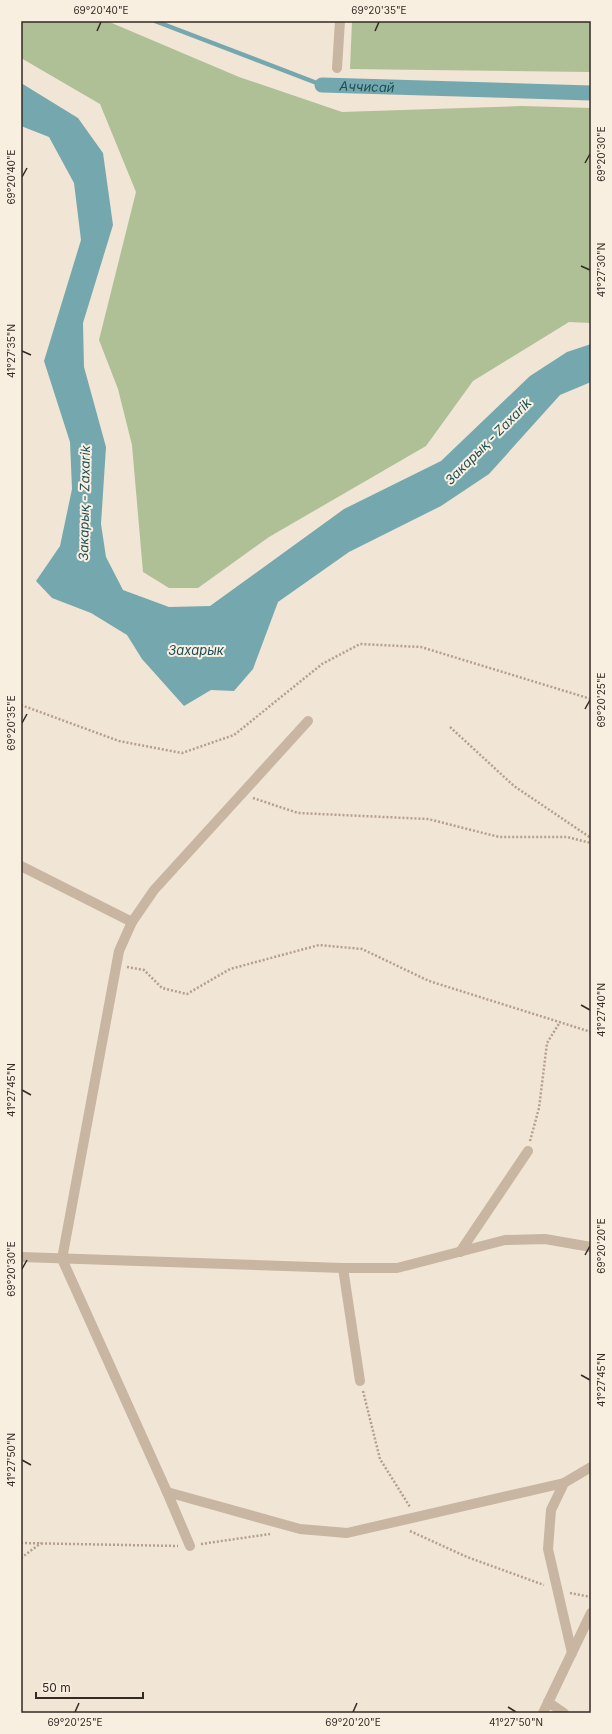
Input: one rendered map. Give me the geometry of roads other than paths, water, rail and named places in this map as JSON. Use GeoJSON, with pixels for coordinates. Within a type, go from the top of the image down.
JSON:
{"type":"FeatureCollection","features":[{"type":"Feature","properties":{"kind":"street"},"geometry":{"type":"LineString","coordinates":[[337,68],[340,21]]}},
{"type":"Feature","properties":{"kind":"street"},"geometry":{"type":"LineString","coordinates":[[190,1546],[62,1259],[119,951],[132,922],[154,890],[308,721]]}},
{"type":"Feature","properties":{"kind":"street"},"geometry":{"type":"LineString","coordinates":[[21,866],[132,922]]}},
{"type":"Feature","properties":{"kind":"street"},"geometry":{"type":"LineString","coordinates":[[460,1252],[528,1152]]}},
{"type":"Feature","properties":{"kind":"street"},"geometry":{"type":"LineString","coordinates":[[21,1257],[343,1268],[397,1268],[505,1240],[545,1239],[591,1247]]}},
{"type":"Feature","properties":{"kind":"street"},"geometry":{"type":"LineString","coordinates":[[343,1268],[360,1381]]}},
{"type":"Feature","properties":{"kind":"street"},"geometry":{"type":"LineString","coordinates":[[167,1492],[300,1529],[347,1532],[564,1483],[591,1467]]}},
{"type":"Feature","properties":{"kind":"street"},"geometry":{"type":"LineString","coordinates":[[564,1483],[551,1510],[548,1549],[572,1653]]}},
{"type":"Feature","properties":{"kind":"street"},"geometry":{"type":"LineString","coordinates":[[542,1713],[591,1613]]}},
{"type":"Feature","properties":{"kind":"street"},"geometry":{"type":"LineString","coordinates":[[548,1702],[564,1713]]}},
{"type":"Feature","properties":{"kind":"water","name":"Захарык"},"geometry":{"type":"Polygon","coordinates":[[[21,83],[78,118],[103,153],[113,225],[83,323],[84,367],[106,447],[101,524],[106,557],[123,590],[169,607],[210,606],[344,509],[441,461],[530,376],[567,352],[591,344],[591,382],[560,395],[489,474],[441,506],[349,552],[278,602],[253,669],[234,691],[211,690],[184,706],[142,659],[127,635],[91,613],[52,598],[36,581],[60,546],[72,489],[70,442],[44,361],[81,240],[74,183],[49,137],[21,126],[21,83]]]}},
{"type":"Feature","properties":{"kind":"waterway","name":"Аччисай"},"geometry":{"type":"LineString","coordinates":[[155,21],[322,85]]}},
{"type":"Feature","properties":{"kind":"waterway","name":"Аччисай"},"geometry":{"type":"LineString","coordinates":[[322,85],[591,93]]}},
{"type":"Feature","properties":{"kind":"water label","name":"Закарық - Zaxarik"},"geometry":{"type":"Point","coordinates":[488,441]}},
{"type":"Feature","properties":{"kind":"water label","name":"Закарық - Zaxarik"},"geometry":{"type":"Point","coordinates":[84,503]}}]}
